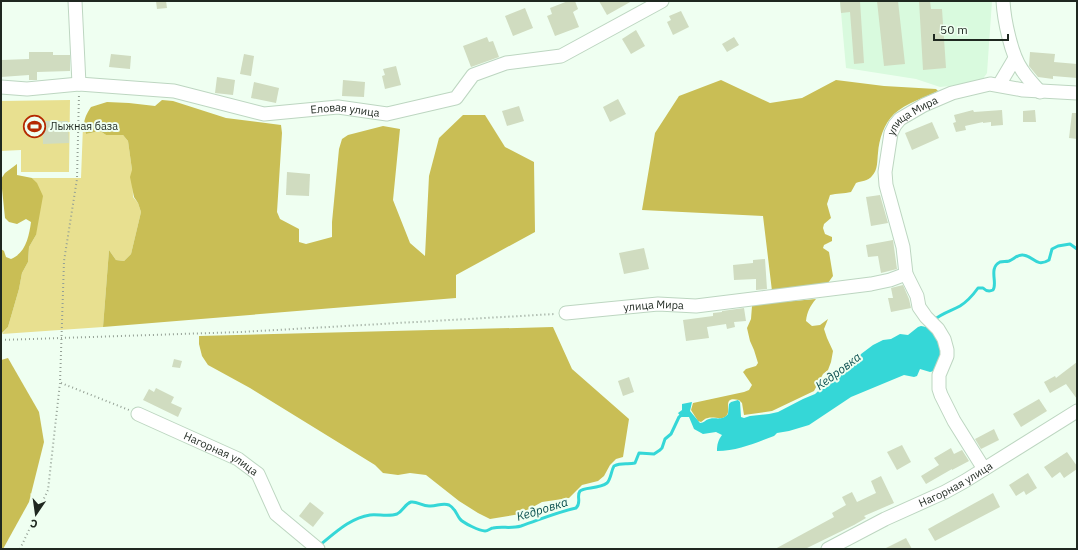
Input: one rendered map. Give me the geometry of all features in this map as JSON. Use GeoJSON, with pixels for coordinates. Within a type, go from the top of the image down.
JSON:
{"type":"FeatureCollection","features":[{"type":"Feature","properties":{"kind":"street"},"geometry":{"type":"LineString","coordinates":[[75,1],[79,84]]}},
{"type":"Feature","properties":{"kind":"street","name":"Еловая улица"},"geometry":{"type":"LineString","coordinates":[[1,87],[27,89],[79,84],[174,91],[264,114],[338,107],[387,114],[456,98],[473,75],[506,63],[561,56],[662,1]]}},
{"type":"Feature","properties":{"kind":"street"},"geometry":{"type":"LineString","coordinates":[[1003,1],[1005,20],[1016,58],[1021,70],[1040,92]]}},
{"type":"Feature","properties":{"kind":"street"},"geometry":{"type":"LineString","coordinates":[[999,85],[1016,58]]}},
{"type":"Feature","properties":{"kind":"street","name":"улица Мира"},"geometry":{"type":"LineString","coordinates":[[984,469],[954,421],[941,395],[939,389],[939,375],[947,356],[944,339],[938,329],[926,317],[919,307],[917,296],[906,274],[903,247],[886,185],[886,165],[891,133],[900,119],[924,105],[952,93],[990,84],[1040,92],[1077,93]]}},
{"type":"Feature","properties":{"kind":"street","name":"улица Мира"},"geometry":{"type":"LineString","coordinates":[[566,314],[658,304],[696,306],[871,284],[890,280],[906,274]]}},
{"type":"Feature","properties":{"kind":"street","name":"Нагорная улица"},"geometry":{"type":"LineString","coordinates":[[828,549],[885,519],[945,492],[1077,411]]}},
{"type":"Feature","properties":{"kind":"street","name":"Нагорная улица"},"geometry":{"type":"LineString","coordinates":[[138,414],[238,459],[250,467],[258,474],[263,483],[276,514],[318,549]]}},
{"type":"Feature","properties":{"kind":"path"},"geometry":{"type":"LineString","coordinates":[[20,549],[48,490],[60,383],[64,261],[77,172],[79,84]]}},
{"type":"Feature","properties":{"kind":"path"},"geometry":{"type":"LineString","coordinates":[[1,340],[241,332],[566,314]]}},
{"type":"Feature","properties":{"kind":"path"},"geometry":{"type":"LineString","coordinates":[[60,383],[138,414]]}},
{"type":"Feature","properties":{"kind":"shaded area"},"geometry":{"type":"Polygon","coordinates":[[[840,1],[992,1],[987,73],[980,83],[940,87],[916,79],[846,68],[840,1]]]}},
{"type":"Feature","properties":{"kind":"shaded area"},"geometry":{"type":"Polygon","coordinates":[[[721,80],[770,103],[802,98],[836,80],[884,86],[936,89],[938,91],[904,107],[890,118],[881,137],[874,174],[870,178],[856,183],[851,192],[830,195],[827,204],[831,218],[824,224],[823,228],[825,234],[832,237],[832,241],[824,245],[823,248],[829,252],[833,276],[828,283],[772,291],[763,216],[642,210],[655,133],[679,96],[721,80]]]}},
{"type":"Feature","properties":{"kind":"shaded area","name":"Лыжная база"},"geometry":{"type":"Polygon","coordinates":[[[70,100],[69,172],[21,172],[21,150],[1,151],[1,101],[70,100]]]}},
{"type":"Feature","properties":{"kind":"shaded area"},"geometry":{"type":"Polygon","coordinates":[[[162,100],[173,101],[226,118],[281,125],[282,133],[277,212],[280,219],[299,229],[299,242],[306,244],[332,237],[339,149],[342,139],[348,135],[383,126],[400,129],[393,200],[410,243],[425,256],[429,176],[439,138],[463,115],[485,115],[505,147],[534,162],[535,232],[456,275],[456,298],[103,327],[109,250],[116,260],[124,261],[131,254],[141,212],[134,197],[130,177],[132,170],[128,141],[123,135],[106,135],[100,131],[86,134],[84,126],[85,120],[91,107],[107,102],[155,106],[162,100]]]}},
{"type":"Feature","properties":{"kind":"shaded area"},"geometry":{"type":"Polygon","coordinates":[[[83,126],[86,134],[100,131],[106,135],[123,135],[128,141],[132,170],[133,197],[138,203],[141,212],[131,254],[124,261],[116,260],[109,250],[103,327],[2,334],[8,327],[22,273],[28,262],[29,247],[36,235],[37,184],[32,178],[81,178],[83,126]]]}},
{"type":"Feature","properties":{"kind":"shaded area"},"geometry":{"type":"Polygon","coordinates":[[[17,164],[17,175],[32,178],[37,183],[43,196],[36,235],[29,247],[28,262],[22,273],[8,327],[1,334],[1,249],[4,251],[6,257],[11,259],[20,253],[26,244],[31,222],[26,219],[17,224],[9,222],[5,218],[1,179],[5,173],[17,164]]]}},
{"type":"Feature","properties":{"kind":"shaded area"},"geometry":{"type":"Polygon","coordinates":[[[816,299],[809,309],[806,321],[812,326],[820,325],[828,319],[824,329],[833,351],[828,370],[823,374],[814,391],[772,411],[744,415],[742,403],[739,400],[734,399],[729,401],[728,412],[725,417],[706,418],[701,422],[698,421],[691,410],[693,403],[744,392],[749,390],[752,385],[743,372],[746,369],[756,366],[758,363],[747,328],[751,319],[752,306],[758,304],[816,299]]]}},
{"type":"Feature","properties":{"kind":"shaded area"},"geometry":{"type":"Polygon","coordinates":[[[553,327],[572,369],[629,419],[623,457],[616,459],[610,465],[604,476],[598,481],[582,485],[569,498],[542,502],[520,514],[490,519],[459,501],[426,475],[410,473],[398,475],[383,473],[375,465],[250,388],[208,365],[202,356],[199,344],[199,336],[553,327]]]}},
{"type":"Feature","properties":{"kind":"shaded area"},"geometry":{"type":"Polygon","coordinates":[[[8,358],[39,412],[44,442],[29,502],[3,549],[1,549],[1,360],[8,358]]]}},
{"type":"Feature","properties":{"kind":"water"},"geometry":{"type":"Polygon","coordinates":[[[921,326],[926,327],[934,333],[940,345],[942,355],[934,371],[930,372],[920,369],[917,376],[914,377],[904,375],[851,397],[809,425],[777,433],[774,436],[732,450],[717,451],[718,443],[722,435],[716,432],[703,434],[694,429],[689,417],[681,417],[678,413],[682,410],[682,404],[692,402],[690,411],[701,423],[712,418],[722,418],[726,416],[728,414],[729,404],[738,400],[740,402],[741,417],[744,418],[778,412],[815,394],[837,374],[855,363],[861,354],[873,345],[883,340],[891,339],[900,334],[908,335],[921,326]]]}},
{"type":"Feature","properties":{"kind":"building"},"geometry":{"type":"Polygon","coordinates":[[[156,1],[166,1],[167,8],[157,9],[156,1]]]}},
{"type":"Feature","properties":{"kind":"building"},"geometry":{"type":"Polygon","coordinates":[[[568,1],[575,1],[578,9],[573,12],[579,27],[555,36],[547,16],[552,14],[550,8],[568,1]]]}},
{"type":"Feature","properties":{"kind":"building"},"geometry":{"type":"Polygon","coordinates":[[[599,1],[632,1],[607,15],[599,1]]]}},
{"type":"Feature","properties":{"kind":"building"},"geometry":{"type":"Polygon","coordinates":[[[840,1],[860,1],[864,63],[854,64],[850,12],[841,13],[840,1]]]}},
{"type":"Feature","properties":{"kind":"building"},"geometry":{"type":"Polygon","coordinates":[[[877,1],[898,1],[905,64],[884,66],[877,1]]]}},
{"type":"Feature","properties":{"kind":"building"},"geometry":{"type":"Polygon","coordinates":[[[919,1],[930,1],[931,9],[942,9],[946,68],[923,70],[919,1]]]}},
{"type":"Feature","properties":{"kind":"building"},"geometry":{"type":"Polygon","coordinates":[[[525,8],[533,28],[513,36],[505,16],[525,8]]]}},
{"type":"Feature","properties":{"kind":"building"},"geometry":{"type":"Polygon","coordinates":[[[681,11],[689,27],[673,35],[667,22],[671,20],[669,16],[681,11]]]}},
{"type":"Feature","properties":{"kind":"building"},"geometry":{"type":"Polygon","coordinates":[[[636,30],[645,46],[631,54],[622,39],[636,30]]]}},
{"type":"Feature","properties":{"kind":"building"},"geometry":{"type":"Polygon","coordinates":[[[487,37],[489,42],[493,41],[499,57],[471,67],[463,46],[487,37]]]}},
{"type":"Feature","properties":{"kind":"building"},"geometry":{"type":"Polygon","coordinates":[[[734,37],[739,45],[727,52],[722,44],[734,37]]]}},
{"type":"Feature","properties":{"kind":"building"},"geometry":{"type":"Polygon","coordinates":[[[29,52],[53,52],[53,55],[70,55],[70,71],[37,72],[37,80],[29,80],[29,75],[1,77],[1,60],[29,59],[29,52]]]}},
{"type":"Feature","properties":{"kind":"building"},"geometry":{"type":"Polygon","coordinates":[[[1030,52],[1055,54],[1054,62],[1077,64],[1077,78],[1053,76],[1053,79],[1038,77],[1029,66],[1030,52]]]}},
{"type":"Feature","properties":{"kind":"building"},"geometry":{"type":"Polygon","coordinates":[[[111,54],[131,56],[130,69],[109,67],[111,54]]]}},
{"type":"Feature","properties":{"kind":"building"},"geometry":{"type":"Polygon","coordinates":[[[244,54],[254,56],[251,76],[240,74],[244,54]]]}},
{"type":"Feature","properties":{"kind":"building"},"geometry":{"type":"Polygon","coordinates":[[[396,66],[401,85],[385,89],[382,76],[385,75],[383,69],[396,66]]]}},
{"type":"Feature","properties":{"kind":"building"},"geometry":{"type":"Polygon","coordinates":[[[217,77],[235,80],[233,95],[215,93],[217,77]]]}},
{"type":"Feature","properties":{"kind":"building"},"geometry":{"type":"Polygon","coordinates":[[[343,80],[365,82],[364,97],[342,96],[343,80]]]}},
{"type":"Feature","properties":{"kind":"building"},"geometry":{"type":"Polygon","coordinates":[[[254,82],[279,88],[276,103],[251,98],[254,82]]]}},
{"type":"Feature","properties":{"kind":"building"},"geometry":{"type":"Polygon","coordinates":[[[618,99],[626,114],[610,122],[603,107],[618,99]]]}},
{"type":"Feature","properties":{"kind":"building"},"geometry":{"type":"Polygon","coordinates":[[[519,106],[524,121],[507,126],[502,111],[519,106]]]}},
{"type":"Feature","properties":{"kind":"building"},"geometry":{"type":"Polygon","coordinates":[[[973,110],[974,112],[1002,110],[1003,125],[991,126],[991,122],[983,122],[965,126],[966,130],[956,132],[953,123],[956,122],[954,115],[973,110]]]}},
{"type":"Feature","properties":{"kind":"building"},"geometry":{"type":"Polygon","coordinates":[[[1035,110],[1036,122],[1023,122],[1023,111],[1035,110]]]}},
{"type":"Feature","properties":{"kind":"building"},"geometry":{"type":"Polygon","coordinates":[[[1072,113],[1077,113],[1077,139],[1069,138],[1072,113]]]}},
{"type":"Feature","properties":{"kind":"building","name":"Лыжная база"},"geometry":{"type":"Polygon","coordinates":[[[42,121],[68,121],[69,143],[43,144],[42,121]]]}},
{"type":"Feature","properties":{"kind":"building"},"geometry":{"type":"Polygon","coordinates":[[[932,122],[939,138],[912,150],[905,133],[932,122]]]}},
{"type":"Feature","properties":{"kind":"building"},"geometry":{"type":"Polygon","coordinates":[[[287,172],[310,174],[309,196],[286,195],[287,172]]]}},
{"type":"Feature","properties":{"kind":"building"},"geometry":{"type":"Polygon","coordinates":[[[880,195],[888,223],[871,226],[866,197],[880,195]]]}},
{"type":"Feature","properties":{"kind":"building"},"geometry":{"type":"Polygon","coordinates":[[[893,240],[897,269],[881,273],[878,256],[868,257],[866,245],[893,240]]]}},
{"type":"Feature","properties":{"kind":"building"},"geometry":{"type":"Polygon","coordinates":[[[644,248],[649,269],[624,274],[619,253],[644,248]]]}},
{"type":"Feature","properties":{"kind":"building"},"geometry":{"type":"Polygon","coordinates":[[[765,259],[767,289],[756,290],[756,279],[734,280],[733,265],[753,263],[753,260],[765,259]]]}},
{"type":"Feature","properties":{"kind":"building"},"geometry":{"type":"Polygon","coordinates":[[[903,285],[911,308],[891,312],[888,298],[893,298],[891,288],[903,285]]]}},
{"type":"Feature","properties":{"kind":"building"},"geometry":{"type":"Polygon","coordinates":[[[744,308],[746,321],[734,322],[735,327],[727,329],[726,324],[707,327],[709,338],[686,341],[683,320],[713,316],[713,313],[744,308]]]}},
{"type":"Feature","properties":{"kind":"building"},"geometry":{"type":"Polygon","coordinates":[[[174,359],[182,361],[180,368],[172,367],[174,359]]]}},
{"type":"Feature","properties":{"kind":"building"},"geometry":{"type":"Polygon","coordinates":[[[1077,362],[1077,399],[1066,384],[1050,393],[1044,382],[1055,376],[1056,378],[1077,362]]]}},
{"type":"Feature","properties":{"kind":"building"},"geometry":{"type":"Polygon","coordinates":[[[629,377],[634,392],[623,396],[618,381],[629,377]]]}},
{"type":"Feature","properties":{"kind":"building"},"geometry":{"type":"Polygon","coordinates":[[[156,388],[174,397],[171,403],[182,408],[178,417],[143,400],[149,389],[154,392],[156,388]]]}},
{"type":"Feature","properties":{"kind":"building"},"geometry":{"type":"Polygon","coordinates":[[[1039,399],[1047,411],[1021,427],[1013,414],[1039,399]]]}},
{"type":"Feature","properties":{"kind":"building"},"geometry":{"type":"Polygon","coordinates":[[[994,429],[999,440],[981,449],[975,439],[994,429]]]}},
{"type":"Feature","properties":{"kind":"building"},"geometry":{"type":"Polygon","coordinates":[[[902,445],[911,462],[897,470],[887,452],[902,445]]]}},
{"type":"Feature","properties":{"kind":"building"},"geometry":{"type":"Polygon","coordinates":[[[951,448],[954,454],[962,450],[969,461],[926,484],[921,476],[939,465],[934,458],[951,448]]]}},
{"type":"Feature","properties":{"kind":"building"},"geometry":{"type":"Polygon","coordinates":[[[1067,452],[1077,466],[1077,469],[1064,478],[1060,472],[1052,478],[1044,467],[1067,452]]]}},
{"type":"Feature","properties":{"kind":"building"},"geometry":{"type":"Polygon","coordinates":[[[1028,473],[1037,488],[1026,495],[1024,491],[1016,496],[1009,485],[1028,473]]]}},
{"type":"Feature","properties":{"kind":"building"},"geometry":{"type":"Polygon","coordinates":[[[881,476],[894,503],[864,516],[866,518],[854,525],[805,549],[775,549],[834,517],[832,513],[846,505],[842,497],[852,492],[857,502],[876,493],[871,481],[881,476]]]}},
{"type":"Feature","properties":{"kind":"building"},"geometry":{"type":"Polygon","coordinates":[[[993,493],[1000,507],[935,541],[928,529],[993,493]]]}},
{"type":"Feature","properties":{"kind":"building"},"geometry":{"type":"Polygon","coordinates":[[[310,502],[324,513],[313,527],[299,516],[310,502]]]}},
{"type":"Feature","properties":{"kind":"building"},"geometry":{"type":"Polygon","coordinates":[[[906,538],[912,549],[884,549],[906,538]]]}},
{"type":"Feature","properties":{"kind":"waterway","name":"Кедровка"},"geometry":{"type":"LineString","coordinates":[[934,320],[963,304],[978,288],[983,288],[988,291],[993,290],[995,284],[994,272],[996,265],[1000,262],[1009,261],[1021,255],[1027,256],[1041,263],[1049,260],[1052,249],[1058,246],[1070,244],[1077,249]]}},
{"type":"Feature","properties":{"kind":"waterway","name":"Кедровка"},"geometry":{"type":"LineString","coordinates":[[320,545],[356,519],[370,515],[397,514],[411,502],[429,506],[444,504],[449,505],[455,510],[462,521],[483,531],[496,527],[521,526],[576,508],[579,504],[580,491],[607,483],[614,466],[635,463],[639,453],[654,454],[660,450],[665,439],[671,434],[679,417],[683,414]]}},
{"type":"Feature","properties":{"kind":"place","name":"Лыжная база"},"geometry":{"type":"Point","coordinates":[35,126]}}]}
